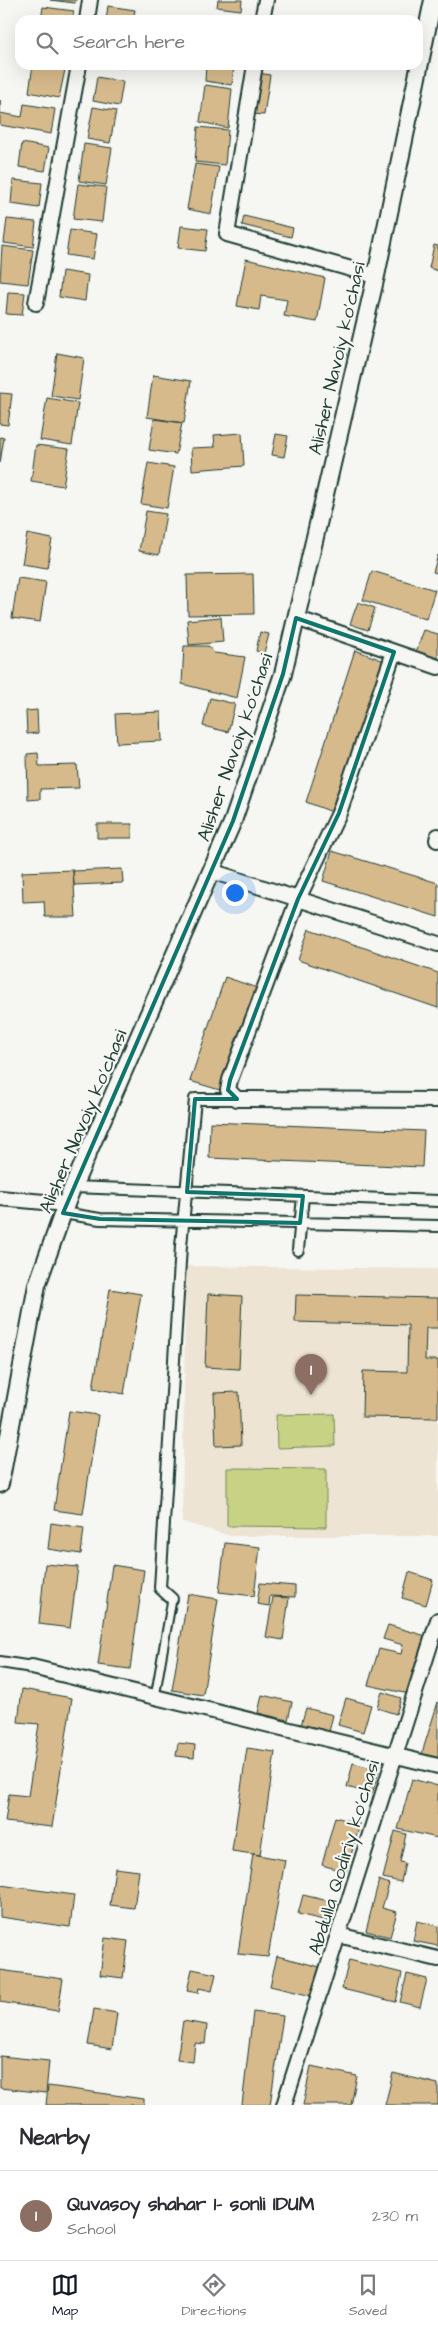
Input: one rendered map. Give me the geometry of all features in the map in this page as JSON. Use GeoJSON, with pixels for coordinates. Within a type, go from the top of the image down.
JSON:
{"type":"FeatureCollection","features":[{"type":"Feature","properties":{"kind":"street"},"geometry":{"type":"LineString","coordinates":[[88,15],[90,0]]}},
{"type":"Feature","properties":{"kind":"street"},"geometry":{"type":"LineString","coordinates":[[263,15],[266,0]]}},
{"type":"Feature","properties":{"kind":"street","name":"Alisher Navoiy ko'chasi"},"geometry":{"type":"LineString","coordinates":[[423,48],[433,0]]}},
{"type":"Feature","properties":{"kind":"street"},"geometry":{"type":"LineString","coordinates":[[36,303],[78,70]]}},
{"type":"Feature","properties":{"kind":"street"},"geometry":{"type":"LineString","coordinates":[[254,70],[227,234],[376,276]]}},
{"type":"Feature","properties":{"kind":"street","name":"Alisher Navoiy ko'chasi"},"geometry":{"type":"LineString","coordinates":[[0,1484],[38,1285],[73,1187],[233,821],[283,674],[376,276],[419,70]]}},
{"type":"Feature","properties":{"kind":"street"},"geometry":{"type":"LineString","coordinates":[[296,618],[438,667]]}},
{"type":"Feature","properties":{"kind":"street"},"geometry":{"type":"LineString","coordinates":[[237,1099],[228,1090],[230,1080],[298,899],[339,813],[394,652]]}},
{"type":"Feature","properties":{"kind":"street"},"geometry":{"type":"LineString","coordinates":[[211,871],[438,944]]}},
{"type":"Feature","properties":{"kind":"street"},"geometry":{"type":"LineString","coordinates":[[172,1599],[160,1588],[183,1221],[195,1099],[438,1100]]}},
{"type":"Feature","properties":{"kind":"street"},"geometry":{"type":"LineString","coordinates":[[73,1187],[438,1201]]}},
{"type":"Feature","properties":{"kind":"street"},"geometry":{"type":"LineString","coordinates":[[298,1250],[303,1196]]}},
{"type":"Feature","properties":{"kind":"street"},"geometry":{"type":"LineString","coordinates":[[0,1198],[65,1209],[100,1219],[438,1226]]}},
{"type":"Feature","properties":{"kind":"street","name":"Abdulla Qodiriy ko'chasi"},"geometry":{"type":"LineString","coordinates":[[284,2105],[438,1620]]}},
{"type":"Feature","properties":{"kind":"street"},"geometry":{"type":"LineString","coordinates":[[0,1662],[32,1667],[438,1766]]}},
{"type":"Feature","properties":{"kind":"street"},"geometry":{"type":"LineString","coordinates":[[338,1935],[438,1959]]}},
{"type":"Feature","properties":{"kind":"lane"},"geometry":{"type":"LineString","coordinates":[[155,1697],[172,1599]]}},
{"type":"Feature","properties":{"kind":"highlighted area"},"geometry":{"type":"Polygon","coordinates":[[[296,618],[394,652],[339,813],[298,899],[230,1080],[228,1090],[237,1099],[195,1099],[187,1192],[303,1196],[300,1223],[100,1219],[63,1213],[233,821],[283,674],[296,618]]]}},
{"type":"Feature","properties":{"kind":"shaded area"},"geometry":{"type":"Polygon","coordinates":[[[186,1266],[438,1269],[438,1536],[231,1536],[182,1522],[186,1266]]]}},
{"type":"Feature","properties":{"kind":"green space"},"geometry":{"type":"Polygon","coordinates":[[[334,1414],[335,1446],[277,1448],[276,1415],[334,1414]]]}},
{"type":"Feature","properties":{"kind":"green space"},"geometry":{"type":"Polygon","coordinates":[[[227,1468],[326,1469],[326,1527],[227,1526],[227,1468]]]}},
{"type":"Feature","properties":{"kind":"building"},"geometry":{"type":"Polygon","coordinates":[[[50,0],[76,0],[75,3],[50,0]]]}},
{"type":"Feature","properties":{"kind":"building"},"geometry":{"type":"Polygon","coordinates":[[[218,0],[242,0],[241,10],[217,7],[218,0]]]}},
{"type":"Feature","properties":{"kind":"building"},"geometry":{"type":"Polygon","coordinates":[[[108,6],[135,10],[134,15],[107,15],[108,6]]]}},
{"type":"Feature","properties":{"kind":"building"},"geometry":{"type":"Polygon","coordinates":[[[43,7],[74,11],[73,15],[42,15],[43,7]]]}},
{"type":"Feature","properties":{"kind":"building"},"geometry":{"type":"Polygon","coordinates":[[[32,70],[65,70],[59,98],[29,92],[32,70]]]}},
{"type":"Feature","properties":{"kind":"building"},"geometry":{"type":"Polygon","coordinates":[[[206,70],[234,70],[232,85],[205,81],[206,70]]]}},
{"type":"Feature","properties":{"kind":"building"},"geometry":{"type":"Polygon","coordinates":[[[258,73],[270,75],[264,115],[252,114],[258,73]]]}},
{"type":"Feature","properties":{"kind":"building"},"geometry":{"type":"Polygon","coordinates":[[[97,77],[123,82],[119,106],[93,101],[97,77]]]}},
{"type":"Feature","properties":{"kind":"building"},"geometry":{"type":"Polygon","coordinates":[[[205,85],[232,89],[228,128],[200,122],[205,85]]]}},
{"type":"Feature","properties":{"kind":"building"},"geometry":{"type":"Polygon","coordinates":[[[24,104],[55,109],[51,134],[0,125],[0,113],[22,117],[24,104]]]}},
{"type":"Feature","properties":{"kind":"building"},"geometry":{"type":"Polygon","coordinates":[[[93,107],[116,111],[110,143],[87,139],[93,107]]]}},
{"type":"Feature","properties":{"kind":"building"},"geometry":{"type":"Polygon","coordinates":[[[198,127],[228,130],[225,165],[195,162],[198,127]]]}},
{"type":"Feature","properties":{"kind":"building"},"geometry":{"type":"Polygon","coordinates":[[[22,143],[49,148],[45,171],[19,167],[22,143]]]}},
{"type":"Feature","properties":{"kind":"building"},"geometry":{"type":"Polygon","coordinates":[[[84,144],[112,148],[106,185],[79,181],[84,144]]]}},
{"type":"Feature","properties":{"kind":"building"},"geometry":{"type":"Polygon","coordinates":[[[195,164],[219,167],[211,214],[187,209],[195,164]]]}},
{"type":"Feature","properties":{"kind":"building"},"geometry":{"type":"Polygon","coordinates":[[[13,180],[42,183],[39,208],[11,204],[13,180]]]}},
{"type":"Feature","properties":{"kind":"building"},"geometry":{"type":"Polygon","coordinates":[[[78,184],[106,187],[102,222],[73,219],[78,184]]]}},
{"type":"Feature","properties":{"kind":"building"},"geometry":{"type":"Polygon","coordinates":[[[244,216],[293,228],[291,237],[242,225],[244,216]]]}},
{"type":"Feature","properties":{"kind":"building"},"geometry":{"type":"Polygon","coordinates":[[[7,219],[36,222],[33,247],[4,243],[7,219]]]}},
{"type":"Feature","properties":{"kind":"building"},"geometry":{"type":"Polygon","coordinates":[[[181,226],[208,229],[205,251],[178,248],[181,226]]]}},
{"type":"Feature","properties":{"kind":"building"},"geometry":{"type":"Polygon","coordinates":[[[70,230],[97,234],[93,259],[66,255],[70,230]]]}},
{"type":"Feature","properties":{"kind":"building"},"geometry":{"type":"Polygon","coordinates":[[[434,245],[438,246],[438,271],[429,268],[434,245]]]}},
{"type":"Feature","properties":{"kind":"building"},"geometry":{"type":"Polygon","coordinates":[[[2,246],[33,250],[28,284],[0,281],[2,246]]]}},
{"type":"Feature","properties":{"kind":"building"},"geometry":{"type":"Polygon","coordinates":[[[246,259],[325,278],[317,322],[284,316],[287,300],[261,296],[259,310],[237,306],[246,259]]]}},
{"type":"Feature","properties":{"kind":"building"},"geometry":{"type":"Polygon","coordinates":[[[62,271],[88,275],[85,301],[59,297],[62,271]]]}},
{"type":"Feature","properties":{"kind":"building"},"geometry":{"type":"Polygon","coordinates":[[[8,292],[25,293],[22,315],[6,314],[8,292]]]}},
{"type":"Feature","properties":{"kind":"building"},"geometry":{"type":"Polygon","coordinates":[[[57,353],[84,358],[78,400],[51,396],[57,353]]]}},
{"type":"Feature","properties":{"kind":"building"},"geometry":{"type":"Polygon","coordinates":[[[153,375],[191,381],[184,423],[147,417],[153,375]]]}},
{"type":"Feature","properties":{"kind":"building"},"geometry":{"type":"Polygon","coordinates":[[[0,393],[12,394],[8,425],[0,424],[0,393]]]}},
{"type":"Feature","properties":{"kind":"building"},"geometry":{"type":"Polygon","coordinates":[[[47,398],[78,403],[72,445],[40,440],[47,398]]]}},
{"type":"Feature","properties":{"kind":"building"},"geometry":{"type":"Polygon","coordinates":[[[154,419],[182,423],[176,454],[149,450],[154,419]]]}},
{"type":"Feature","properties":{"kind":"building"},"geometry":{"type":"Polygon","coordinates":[[[242,433],[244,466],[192,470],[191,448],[215,447],[214,435],[242,433]]]}},
{"type":"Feature","properties":{"kind":"building"},"geometry":{"type":"Polygon","coordinates":[[[276,434],[288,436],[284,457],[272,455],[276,434]]]}},
{"type":"Feature","properties":{"kind":"building"},"geometry":{"type":"Polygon","coordinates":[[[0,437],[4,438],[0,463],[0,437]]]}},
{"type":"Feature","properties":{"kind":"building"},"geometry":{"type":"Polygon","coordinates":[[[36,445],[69,449],[63,486],[31,481],[36,445]]]}},
{"type":"Feature","properties":{"kind":"building"},"geometry":{"type":"Polygon","coordinates":[[[148,463],[174,467],[167,508],[141,504],[148,463]]]}},
{"type":"Feature","properties":{"kind":"building"},"geometry":{"type":"Polygon","coordinates":[[[146,511],[166,514],[159,555],[139,551],[146,511]]]}},
{"type":"Feature","properties":{"kind":"building"},"geometry":{"type":"Polygon","coordinates":[[[27,534],[52,539],[47,568],[22,564],[27,534]]]}},
{"type":"Feature","properties":{"kind":"building"},"geometry":{"type":"Polygon","coordinates":[[[438,555],[438,573],[433,572],[438,555]]]}},
{"type":"Feature","properties":{"kind":"building"},"geometry":{"type":"Polygon","coordinates":[[[372,571],[435,590],[426,619],[363,600],[372,571]]]}},
{"type":"Feature","properties":{"kind":"building"},"geometry":{"type":"Polygon","coordinates":[[[253,574],[254,614],[188,615],[187,575],[253,574]]]}},
{"type":"Feature","properties":{"kind":"building"},"geometry":{"type":"Polygon","coordinates":[[[18,578],[46,582],[40,622],[12,618],[18,578]]]}},
{"type":"Feature","properties":{"kind":"building"},"geometry":{"type":"Polygon","coordinates":[[[358,602],[375,608],[368,630],[350,624],[358,602]]]}},
{"type":"Feature","properties":{"kind":"building"},"geometry":{"type":"Polygon","coordinates":[[[221,617],[223,642],[189,645],[187,620],[221,617]]]}},
{"type":"Feature","properties":{"kind":"building"},"geometry":{"type":"Polygon","coordinates":[[[424,630],[438,634],[438,659],[416,652],[424,630]]]}},
{"type":"Feature","properties":{"kind":"building"},"geometry":{"type":"Polygon","coordinates":[[[260,632],[269,634],[264,653],[256,651],[260,632]]]}},
{"type":"Feature","properties":{"kind":"building"},"geometry":{"type":"Polygon","coordinates":[[[184,646],[208,646],[214,653],[245,657],[237,698],[182,684],[184,646]]]}},
{"type":"Feature","properties":{"kind":"building"},"geometry":{"type":"Polygon","coordinates":[[[355,650],[387,662],[335,813],[306,802],[355,650]]]}},
{"type":"Feature","properties":{"kind":"building"},"geometry":{"type":"Polygon","coordinates":[[[210,698],[235,704],[228,732],[203,726],[210,698]]]}},
{"type":"Feature","properties":{"kind":"building"},"geometry":{"type":"Polygon","coordinates":[[[37,710],[38,733],[27,734],[26,711],[37,710]]]}},
{"type":"Feature","properties":{"kind":"building"},"geometry":{"type":"Polygon","coordinates":[[[161,712],[162,741],[117,743],[115,714],[161,712]]]}},
{"type":"Feature","properties":{"kind":"building"},"geometry":{"type":"Polygon","coordinates":[[[38,753],[39,766],[77,765],[79,788],[40,789],[40,799],[28,800],[27,754],[38,753]]]}},
{"type":"Feature","properties":{"kind":"building"},"geometry":{"type":"Polygon","coordinates":[[[97,824],[132,824],[132,838],[97,838],[97,824]]]}},
{"type":"Feature","properties":{"kind":"building"},"geometry":{"type":"Polygon","coordinates":[[[332,851],[438,883],[438,917],[323,881],[332,851]]]}},
{"type":"Feature","properties":{"kind":"building"},"geometry":{"type":"Polygon","coordinates":[[[122,869],[123,883],[74,885],[73,871],[122,869]]]}},
{"type":"Feature","properties":{"kind":"building"},"geometry":{"type":"Polygon","coordinates":[[[73,870],[76,917],[45,917],[44,901],[23,902],[22,872],[73,870]]]}},
{"type":"Feature","properties":{"kind":"building"},"geometry":{"type":"Polygon","coordinates":[[[309,929],[438,973],[438,1008],[298,960],[309,929]]]}},
{"type":"Feature","properties":{"kind":"building"},"geometry":{"type":"Polygon","coordinates":[[[225,977],[257,988],[223,1091],[190,1081],[225,977]]]}},
{"type":"Feature","properties":{"kind":"building"},"geometry":{"type":"Polygon","coordinates":[[[210,1122],[424,1131],[422,1167],[209,1158],[210,1122]]]}},
{"type":"Feature","properties":{"kind":"building"},"geometry":{"type":"Polygon","coordinates":[[[110,1289],[141,1294],[124,1394],[93,1388],[110,1289]]]}},
{"type":"Feature","properties":{"kind":"building"},"geometry":{"type":"Polygon","coordinates":[[[208,1294],[242,1296],[239,1369],[205,1367],[208,1294]]]}},
{"type":"Feature","properties":{"kind":"building"},"geometry":{"type":"Polygon","coordinates":[[[296,1295],[438,1298],[438,1328],[426,1328],[425,1360],[438,1360],[438,1418],[362,1417],[363,1371],[407,1372],[408,1325],[295,1322],[296,1295]]]}},
{"type":"Feature","properties":{"kind":"building"},"geometry":{"type":"Polygon","coordinates":[[[239,1392],[241,1445],[216,1446],[214,1393],[239,1392]]]}},
{"type":"Feature","properties":{"kind":"building"},"geometry":{"type":"Polygon","coordinates":[[[69,1411],[98,1415],[83,1514],[54,1510],[69,1411]]]}},
{"type":"Feature","properties":{"kind":"building"},"geometry":{"type":"Polygon","coordinates":[[[51,1523],[84,1528],[81,1554],[48,1549],[51,1523]]]}},
{"type":"Feature","properties":{"kind":"building"},"geometry":{"type":"Polygon","coordinates":[[[225,1543],[260,1547],[254,1596],[219,1592],[225,1543]]]}},
{"type":"Feature","properties":{"kind":"building"},"geometry":{"type":"Polygon","coordinates":[[[45,1564],[78,1567],[70,1628],[39,1624],[45,1564]]]}},
{"type":"Feature","properties":{"kind":"building"},"geometry":{"type":"Polygon","coordinates":[[[112,1565],[144,1570],[130,1669],[98,1665],[112,1565]]]}},
{"type":"Feature","properties":{"kind":"building"},"geometry":{"type":"Polygon","coordinates":[[[409,1572],[433,1580],[426,1605],[402,1598],[409,1572]]]}},
{"type":"Feature","properties":{"kind":"building"},"geometry":{"type":"Polygon","coordinates":[[[260,1583],[295,1586],[295,1597],[270,1596],[269,1606],[257,1604],[260,1583]]]}},
{"type":"Feature","properties":{"kind":"building"},"geometry":{"type":"Polygon","coordinates":[[[188,1594],[218,1599],[203,1695],[172,1690],[188,1594]]]}},
{"type":"Feature","properties":{"kind":"building"},"geometry":{"type":"Polygon","coordinates":[[[273,1597],[289,1598],[283,1640],[266,1637],[273,1597]]]}},
{"type":"Feature","properties":{"kind":"building"},"geometry":{"type":"Polygon","coordinates":[[[388,1625],[426,1636],[409,1694],[368,1685],[379,1649],[401,1654],[403,1645],[383,1639],[388,1625]]]}},
{"type":"Feature","properties":{"kind":"building"},"geometry":{"type":"Polygon","coordinates":[[[22,1689],[72,1698],[52,1827],[5,1822],[9,1794],[28,1796],[39,1724],[18,1722],[22,1689]]]}},
{"type":"Feature","properties":{"kind":"building"},"geometry":{"type":"Polygon","coordinates":[[[382,1692],[401,1698],[396,1714],[377,1708],[382,1692]]]}},
{"type":"Feature","properties":{"kind":"building"},"geometry":{"type":"Polygon","coordinates":[[[262,1695],[292,1702],[288,1720],[258,1713],[262,1695]]]}},
{"type":"Feature","properties":{"kind":"building"},"geometry":{"type":"Polygon","coordinates":[[[346,1698],[371,1705],[363,1732],[338,1725],[346,1698]]]}},
{"type":"Feature","properties":{"kind":"building"},"geometry":{"type":"Polygon","coordinates":[[[438,1702],[438,1760],[421,1756],[438,1702]]]}},
{"type":"Feature","properties":{"kind":"building"},"geometry":{"type":"Polygon","coordinates":[[[306,1708],[333,1715],[329,1732],[301,1725],[306,1708]]]}},
{"type":"Feature","properties":{"kind":"building"},"geometry":{"type":"Polygon","coordinates":[[[178,1743],[195,1745],[194,1758],[176,1756],[178,1743]]]}},
{"type":"Feature","properties":{"kind":"building"},"geometry":{"type":"Polygon","coordinates":[[[247,1748],[275,1752],[260,1855],[232,1851],[247,1748]]]}},
{"type":"Feature","properties":{"kind":"building"},"geometry":{"type":"Polygon","coordinates":[[[353,1763],[379,1770],[372,1794],[347,1787],[353,1763]]]}},
{"type":"Feature","properties":{"kind":"building"},"geometry":{"type":"Polygon","coordinates":[[[412,1779],[438,1786],[438,1838],[398,1829],[412,1779]]]}},
{"type":"Feature","properties":{"kind":"building"},"geometry":{"type":"Polygon","coordinates":[[[335,1817],[360,1824],[346,1872],[322,1865],[335,1817]]]}},
{"type":"Feature","properties":{"kind":"building"},"geometry":{"type":"Polygon","coordinates":[[[395,1831],[406,1834],[400,1862],[405,1863],[401,1882],[383,1878],[395,1831]]]}},
{"type":"Feature","properties":{"kind":"building"},"geometry":{"type":"Polygon","coordinates":[[[253,1854],[285,1860],[268,1957],[238,1954],[253,1854]]]}},
{"type":"Feature","properties":{"kind":"building"},"geometry":{"type":"Polygon","coordinates":[[[115,1868],[139,1871],[134,1908],[110,1905],[115,1868]]]}},
{"type":"Feature","properties":{"kind":"building"},"geometry":{"type":"Polygon","coordinates":[[[379,1880],[389,1884],[382,1908],[397,1912],[390,1937],[366,1931],[379,1880]]]}},
{"type":"Feature","properties":{"kind":"building"},"geometry":{"type":"Polygon","coordinates":[[[0,1885],[74,1895],[70,1927],[0,1917],[0,1885]]]}},
{"type":"Feature","properties":{"kind":"building"},"geometry":{"type":"Polygon","coordinates":[[[303,1895],[337,1903],[332,1922],[298,1914],[303,1895]]]}},
{"type":"Feature","properties":{"kind":"building"},"geometry":{"type":"Polygon","coordinates":[[[417,1921],[438,1926],[438,1946],[413,1941],[417,1921]]]}},
{"type":"Feature","properties":{"kind":"building"},"geometry":{"type":"Polygon","coordinates":[[[105,1938],[128,1941],[123,1978],[100,1975],[105,1938]]]}},
{"type":"Feature","properties":{"kind":"building"},"geometry":{"type":"Polygon","coordinates":[[[277,1956],[320,1967],[312,1996],[270,1986],[277,1956]]]}},
{"type":"Feature","properties":{"kind":"building"},"geometry":{"type":"Polygon","coordinates":[[[349,1960],[402,1973],[396,2002],[342,1989],[349,1960]]]}},
{"type":"Feature","properties":{"kind":"building"},"geometry":{"type":"Polygon","coordinates":[[[192,1969],[216,1974],[212,1991],[199,1988],[198,1993],[187,1991],[192,1969]]]}},
{"type":"Feature","properties":{"kind":"building"},"geometry":{"type":"Polygon","coordinates":[[[0,1970],[63,1979],[58,2011],[0,2002],[0,1970]]]}},
{"type":"Feature","properties":{"kind":"building"},"geometry":{"type":"Polygon","coordinates":[[[407,1974],[427,1979],[420,2007],[400,2002],[407,1974]]]}},
{"type":"Feature","properties":{"kind":"building"},"geometry":{"type":"Polygon","coordinates":[[[94,2009],[117,2013],[112,2049],[88,2045],[94,2009]]]}},
{"type":"Feature","properties":{"kind":"building"},"geometry":{"type":"Polygon","coordinates":[[[253,2012],[283,2016],[270,2105],[242,2105],[253,2012]]]}},
{"type":"Feature","properties":{"kind":"building"},"geometry":{"type":"Polygon","coordinates":[[[183,2021],[207,2025],[205,2044],[195,2043],[193,2062],[177,2060],[183,2021]]]}},
{"type":"Feature","properties":{"kind":"building"},"geometry":{"type":"Polygon","coordinates":[[[0,2056],[49,2061],[46,2093],[0,2088],[0,2056]]]}},
{"type":"Feature","properties":{"kind":"building"},"geometry":{"type":"Polygon","coordinates":[[[311,2066],[357,2076],[351,2105],[303,2105],[311,2066]]]}},
{"type":"Feature","properties":{"kind":"building"},"geometry":{"type":"Polygon","coordinates":[[[393,2073],[438,2084],[438,2105],[385,2105],[393,2073]]]}},
{"type":"Feature","properties":{"kind":"building"},"geometry":{"type":"Polygon","coordinates":[[[48,2086],[144,2099],[144,2105],[46,2105],[48,2086]]]}},
{"type":"Feature","properties":{"kind":"place","name":"Quvasoy shahar 1- sonli IDUM"},"geometry":{"type":"Point","coordinates":[311,1395]}}]}
